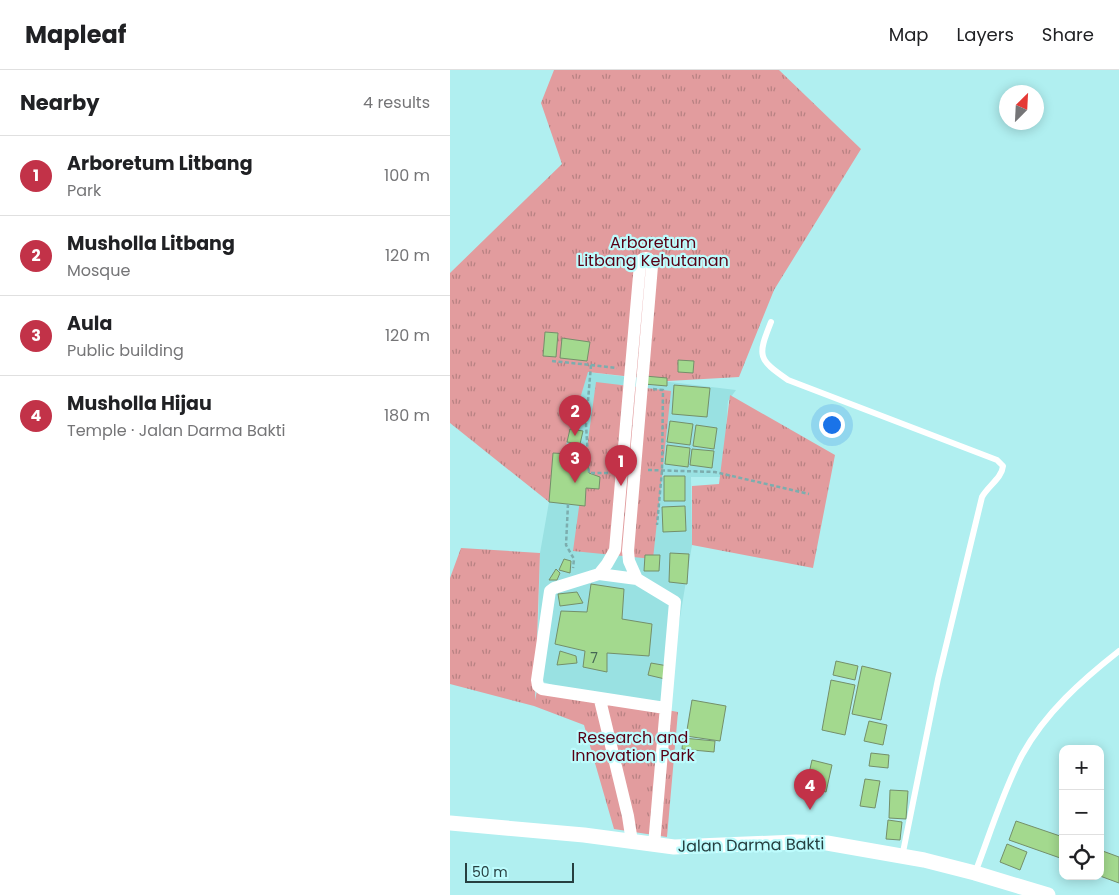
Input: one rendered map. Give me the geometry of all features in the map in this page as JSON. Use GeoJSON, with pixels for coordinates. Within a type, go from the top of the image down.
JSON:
{"type":"FeatureCollection","features":[{"type":"Feature","properties":{"kind":"street"},"geometry":{"type":"LineString","coordinates":[[599,574],[621,551],[635,470],[634,377],[640,264],[642,259],[649,259],[652,261],[652,266],[634,377],[621,473],[621,551],[629,561],[638,579]]}},
{"type":"Feature","properties":{"kind":"street"},"geometry":{"type":"LineString","coordinates":[[654,845],[675,602],[638,579],[599,574],[554,588],[550,591],[537,680],[538,686],[542,690],[665,708]]}},
{"type":"Feature","properties":{"kind":"street"},"geometry":{"type":"LineString","coordinates":[[600,700],[628,816],[632,842]]}},
{"type":"Feature","properties":{"kind":"street","name":"Jalan Darma Bakti"},"geometry":{"type":"LineString","coordinates":[[450,823],[584,835],[674,847],[827,843],[924,860],[975,873],[1017,891],[1048,895]]}},
{"type":"Feature","properties":{"kind":"lane"},"geometry":{"type":"LineString","coordinates":[[771,322],[761,350],[762,356],[769,366],[788,380],[998,460],[1003,466],[1002,472],[982,497],[938,679],[902,857]]}},
{"type":"Feature","properties":{"kind":"lane"},"geometry":{"type":"LineString","coordinates":[[975,873],[1023,754],[1040,728],[1062,701],[1119,652]]}},
{"type":"Feature","properties":{"kind":"path"},"geometry":{"type":"LineString","coordinates":[[552,361],[591,365],[634,377]]}},
{"type":"Feature","properties":{"kind":"path"},"geometry":{"type":"LineString","coordinates":[[591,365],[586,425],[589,473],[621,473]]}},
{"type":"Feature","properties":{"kind":"path"},"geometry":{"type":"LineString","coordinates":[[657,525],[662,471],[663,390]]}},
{"type":"Feature","properties":{"kind":"path"},"geometry":{"type":"LineString","coordinates":[[635,470],[715,472],[809,494]]}},
{"type":"Feature","properties":{"kind":"path"},"geometry":{"type":"LineString","coordinates":[[568,504],[566,545],[574,558],[570,584]]}},
{"type":"Feature","properties":{"kind":"shaded area"},"geometry":{"type":"Polygon","coordinates":[[[587,372],[736,390],[728,401],[723,477],[691,477],[692,545],[665,708],[600,700],[537,680],[540,553],[549,502],[587,372]]]}},
{"type":"Feature","properties":{"kind":"green space","name":"Arboretum Litbang Kehutanan"},"geometry":{"type":"Polygon","coordinates":[[[554,70],[779,70],[861,149],[774,290],[739,377],[668,381],[588,372],[549,502],[450,423],[450,273],[562,164],[541,103],[554,70]]]}},
{"type":"Feature","properties":{"kind":"green space"},"geometry":{"type":"Polygon","coordinates":[[[596,382],[671,391],[653,559],[573,551],[596,382]]]}},
{"type":"Feature","properties":{"kind":"green space"},"geometry":{"type":"Polygon","coordinates":[[[730,395],[835,455],[813,568],[692,545],[692,486],[719,484],[730,395]]]}},
{"type":"Feature","properties":{"kind":"green space","name":"Research and Innovation Park"},"geometry":{"type":"Polygon","coordinates":[[[461,548],[540,553],[535,700],[538,686],[678,712],[667,837],[614,829],[584,725],[534,706],[450,684],[450,578],[461,548]]]}},
{"type":"Feature","properties":{"kind":"building"},"geometry":{"type":"Polygon","coordinates":[[[545,332],[558,333],[556,357],[543,356],[545,332]]]}},
{"type":"Feature","properties":{"kind":"building"},"geometry":{"type":"Polygon","coordinates":[[[562,338],[590,342],[587,361],[560,358],[562,338]]]}},
{"type":"Feature","properties":{"kind":"building"},"geometry":{"type":"Polygon","coordinates":[[[678,360],[694,361],[693,373],[678,372],[678,360]]]}},
{"type":"Feature","properties":{"kind":"building"},"geometry":{"type":"Polygon","coordinates":[[[645,376],[667,378],[667,386],[644,384],[645,376]]]}},
{"type":"Feature","properties":{"kind":"building"},"geometry":{"type":"Polygon","coordinates":[[[674,385],[710,388],[707,417],[672,414],[674,385]]]}},
{"type":"Feature","properties":{"kind":"building"},"geometry":{"type":"Polygon","coordinates":[[[670,421],[693,424],[690,445],[667,442],[670,421]]]}},
{"type":"Feature","properties":{"kind":"building"},"geometry":{"type":"Polygon","coordinates":[[[696,425],[717,428],[714,449],[693,446],[696,425]]]}},
{"type":"Feature","properties":{"kind":"building"},"geometry":{"type":"Polygon","coordinates":[[[570,429],[583,431],[580,444],[567,442],[570,429]]]}},
{"type":"Feature","properties":{"kind":"building"},"geometry":{"type":"Polygon","coordinates":[[[667,445],[690,448],[688,467],[665,464],[667,445]]]}},
{"type":"Feature","properties":{"kind":"building"},"geometry":{"type":"Polygon","coordinates":[[[692,449],[714,451],[712,468],[690,465],[692,449]]]}},
{"type":"Feature","properties":{"kind":"building"},"geometry":{"type":"Polygon","coordinates":[[[553,453],[586,455],[589,473],[600,477],[599,489],[586,488],[585,506],[549,502],[553,453]]]}},
{"type":"Feature","properties":{"kind":"building"},"geometry":{"type":"Polygon","coordinates":[[[664,476],[685,476],[685,501],[664,501],[664,476]]]}},
{"type":"Feature","properties":{"kind":"building"},"geometry":{"type":"Polygon","coordinates":[[[685,506],[686,531],[663,532],[662,507],[685,506]]]}},
{"type":"Feature","properties":{"kind":"building"},"geometry":{"type":"Polygon","coordinates":[[[670,553],[689,554],[687,584],[669,582],[670,553]]]}},
{"type":"Feature","properties":{"kind":"building"},"geometry":{"type":"Polygon","coordinates":[[[645,555],[660,555],[659,571],[644,571],[645,555]]]}},
{"type":"Feature","properties":{"kind":"building"},"geometry":{"type":"Polygon","coordinates":[[[564,559],[571,561],[570,573],[559,570],[564,559]]]}},
{"type":"Feature","properties":{"kind":"building"},"geometry":{"type":"Polygon","coordinates":[[[556,569],[560,573],[557,580],[549,580],[556,569]]]}},
{"type":"Feature","properties":{"kind":"building"},"geometry":{"type":"Polygon","coordinates":[[[591,584],[624,589],[622,619],[652,624],[649,656],[607,653],[607,672],[583,667],[585,651],[555,644],[561,611],[587,612],[591,584]]]}},
{"type":"Feature","properties":{"kind":"building"},"geometry":{"type":"Polygon","coordinates":[[[577,592],[583,603],[560,606],[558,594],[577,592]]]}},
{"type":"Feature","properties":{"kind":"building"},"geometry":{"type":"Polygon","coordinates":[[[560,651],[576,656],[577,663],[557,665],[560,651]]]}},
{"type":"Feature","properties":{"kind":"building"},"geometry":{"type":"Polygon","coordinates":[[[836,661],[858,666],[855,680],[833,675],[836,661]]]}},
{"type":"Feature","properties":{"kind":"building"},"geometry":{"type":"Polygon","coordinates":[[[651,663],[668,666],[665,679],[648,675],[651,663]]]}},
{"type":"Feature","properties":{"kind":"building"},"geometry":{"type":"Polygon","coordinates":[[[862,666],[891,673],[881,720],[852,714],[862,666]]]}},
{"type":"Feature","properties":{"kind":"building"},"geometry":{"type":"Polygon","coordinates":[[[831,680],[855,685],[845,735],[822,730],[831,680]]]}},
{"type":"Feature","properties":{"kind":"building"},"geometry":{"type":"Polygon","coordinates":[[[692,700],[726,706],[720,741],[686,736],[692,700]]]}},
{"type":"Feature","properties":{"kind":"building"},"geometry":{"type":"Polygon","coordinates":[[[869,721],[887,725],[883,745],[864,741],[869,721]]]}},
{"type":"Feature","properties":{"kind":"building"},"geometry":{"type":"Polygon","coordinates":[[[683,738],[715,741],[714,752],[682,749],[683,738]]]}},
{"type":"Feature","properties":{"kind":"building"},"geometry":{"type":"Polygon","coordinates":[[[871,753],[889,755],[888,768],[869,766],[871,753]]]}},
{"type":"Feature","properties":{"kind":"building"},"geometry":{"type":"Polygon","coordinates":[[[812,760],[832,765],[826,792],[806,787],[812,760]]]}},
{"type":"Feature","properties":{"kind":"building"},"geometry":{"type":"Polygon","coordinates":[[[865,779],[880,781],[875,808],[860,806],[865,779]]]}},
{"type":"Feature","properties":{"kind":"building"},"geometry":{"type":"Polygon","coordinates":[[[890,790],[908,791],[906,819],[889,818],[890,790]]]}},
{"type":"Feature","properties":{"kind":"building"},"geometry":{"type":"Polygon","coordinates":[[[888,820],[902,822],[900,840],[886,839],[888,820]]]}},
{"type":"Feature","properties":{"kind":"building"},"geometry":{"type":"Polygon","coordinates":[[[1016,821],[1059,836],[1059,858],[1009,840],[1016,821]]]}},
{"type":"Feature","properties":{"kind":"building"},"geometry":{"type":"Polygon","coordinates":[[[1007,844],[1027,852],[1020,870],[1000,862],[1007,844]]]}},
{"type":"Feature","properties":{"kind":"building"},"geometry":{"type":"Polygon","coordinates":[[[1104,851],[1119,857],[1119,883],[1104,877],[1104,851]]]}},
{"type":"Feature","properties":{"kind":"place","name":"Musholla Litbang"},"geometry":{"type":"Point","coordinates":[575,436]}},
{"type":"Feature","properties":{"kind":"place","name":"Aula"},"geometry":{"type":"Point","coordinates":[575,483]}},
{"type":"Feature","properties":{"kind":"place","name":"Arboretum Litbang"},"geometry":{"type":"Point","coordinates":[621,486]}},
{"type":"Feature","properties":{"kind":"place","name":"Musholla Hijau"},"geometry":{"type":"Point","coordinates":[810,810]}}]}
